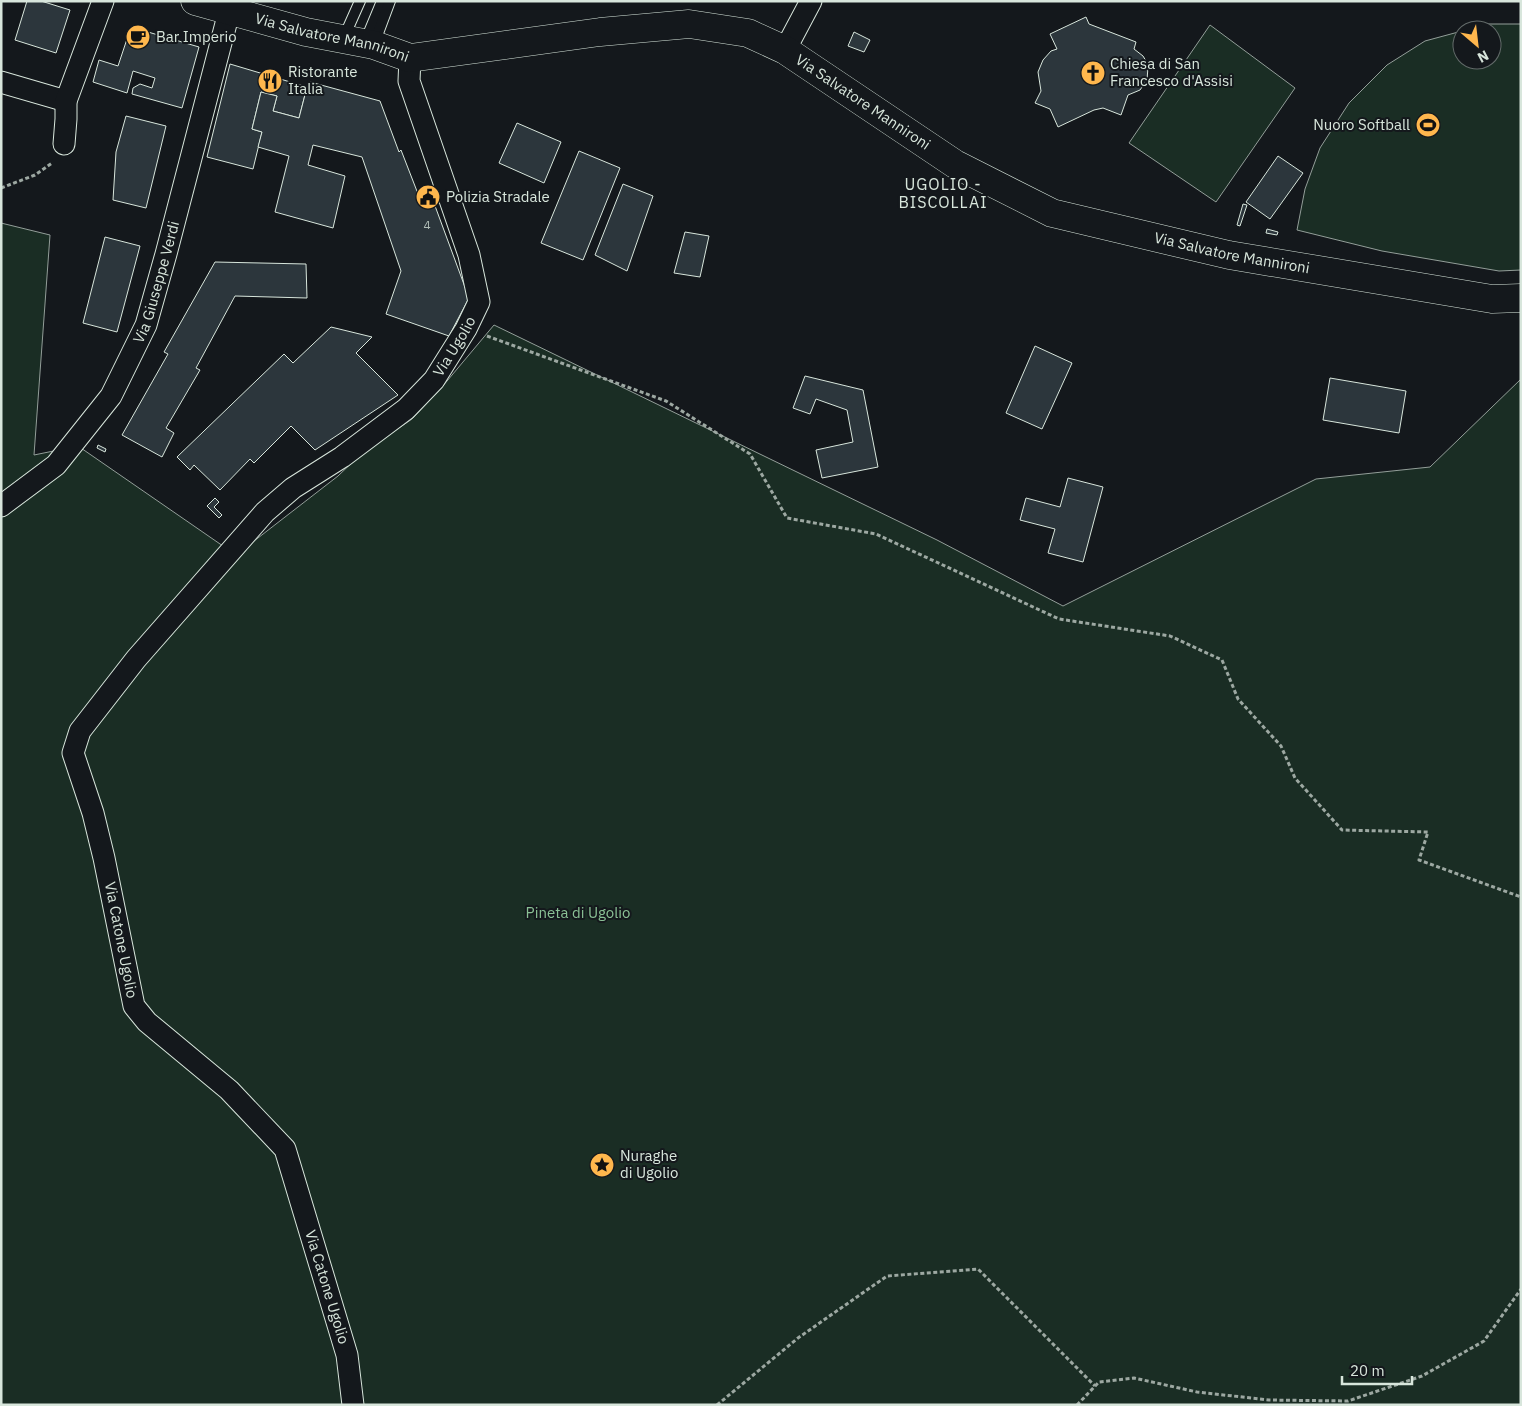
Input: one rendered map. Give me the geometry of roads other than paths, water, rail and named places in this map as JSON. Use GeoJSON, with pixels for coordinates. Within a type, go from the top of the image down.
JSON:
{"type":"FeatureCollection","features":[{"type":"Feature","properties":{"kind":"street"},"geometry":{"type":"LineString","coordinates":[[64,144],[66,101],[103,1]]}},
{"type":"Feature","properties":{"kind":"street","name":"Via Salvatore Mannironi"},"geometry":{"type":"LineString","coordinates":[[195,1],[306,32],[361,42],[410,58],[600,32],[689,24],[748,33],[785,50],[955,164],[1052,212],[1229,255],[1492,299],[1521,298]]}},
{"type":"Feature","properties":{"kind":"street"},"geometry":{"type":"LineString","coordinates":[[785,50],[811,1]]}},
{"type":"Feature","properties":{"kind":"street","name":"Via Giuseppe Verdi"},"geometry":{"type":"LineString","coordinates":[[1,506],[56,465],[111,396],[146,325],[229,12]]}},
{"type":"Feature","properties":{"kind":"street","name":"Via Ugolio"},"geometry":{"type":"LineString","coordinates":[[230,551],[265,512],[293,488],[342,457],[406,409],[434,380],[466,329],[479,302],[469,255],[409,81],[410,58]]}},
{"type":"Feature","properties":{"kind":"street"},"geometry":{"type":"LineString","coordinates":[[1,82],[66,101]]}},
{"type":"Feature","properties":{"kind":"street","name":"Via Catone Ugolio"},"geometry":{"type":"LineString","coordinates":[[230,551],[136,659],[80,731],[73,753],[93,813],[104,858],[134,1006],[147,1022],[229,1090],[285,1149],[347,1355],[354,1405]]}},
{"type":"Feature","properties":{"kind":"lane"},"geometry":{"type":"LineString","coordinates":[[360,1],[361,42]]}},
{"type":"Feature","properties":{"kind":"lane"},"geometry":{"type":"LineString","coordinates":[[361,42],[382,1]]}},
{"type":"Feature","properties":{"kind":"lane"},"geometry":{"type":"LineString","coordinates":[[361,42],[390,1]]}},
{"type":"Feature","properties":{"kind":"place","name":"Bar Imperio"},"geometry":{"type":"Point","coordinates":[138,37]}},
{"type":"Feature","properties":{"kind":"place","name":"Chiesa di San Francesco d'Assisi"},"geometry":{"type":"Point","coordinates":[1093,73]}},
{"type":"Feature","properties":{"kind":"place","name":"Ristorante Italia"},"geometry":{"type":"Point","coordinates":[270,81]}},
{"type":"Feature","properties":{"kind":"place","name":"Nuoro Softball"},"geometry":{"type":"Point","coordinates":[1428,125]}},
{"type":"Feature","properties":{"kind":"place","name":"Polizia Stradale"},"geometry":{"type":"Point","coordinates":[428,197]}},
{"type":"Feature","properties":{"kind":"place","name":"Nuraghe di Ugolio"},"geometry":{"type":"Point","coordinates":[602,1165]}},
{"type":"Feature","properties":{"kind":"district","name":"UGOLIO - BISCOLLAI"},"geometry":{"type":"Point","coordinates":[943,193]}},
{"type":"Feature","properties":{"kind":"park label","name":"Pineta di Ugolio"},"geometry":{"type":"Point","coordinates":[578,913]}}]}
